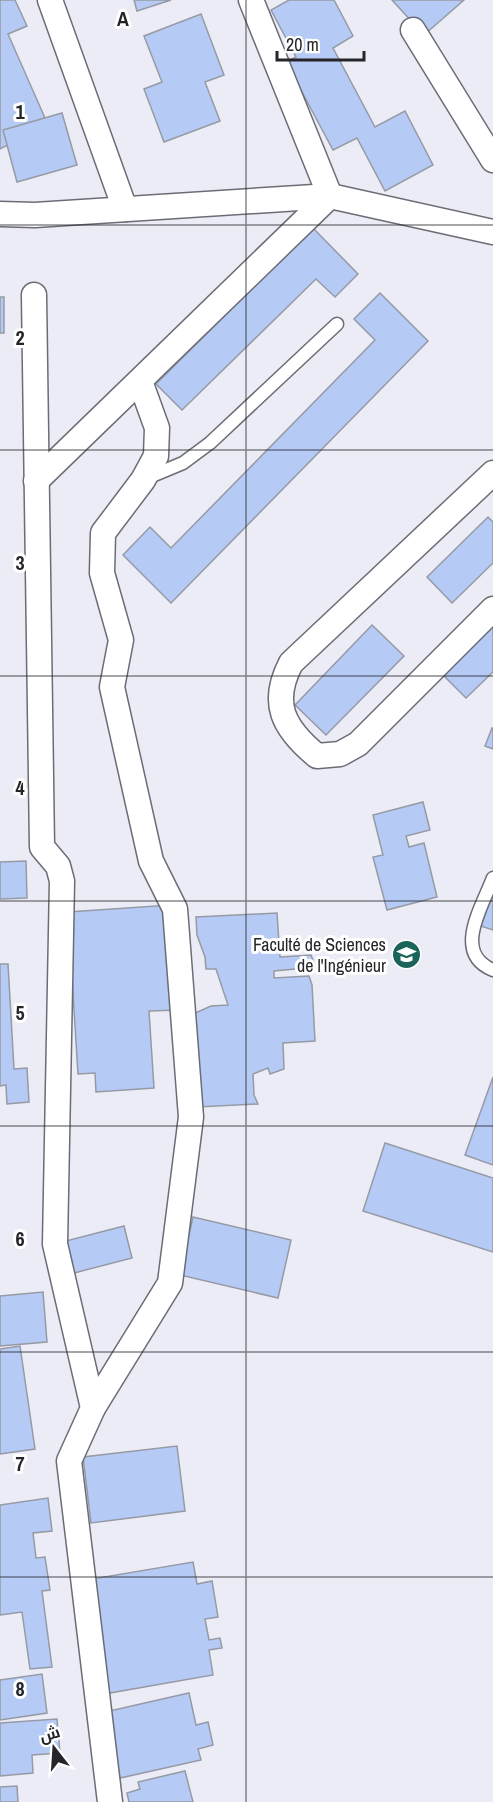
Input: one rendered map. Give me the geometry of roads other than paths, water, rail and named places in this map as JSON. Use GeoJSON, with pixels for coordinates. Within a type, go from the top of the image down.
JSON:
{"type":"FeatureCollection","features":[{"type":"Feature","properties":{"kind":"street"},"geometry":{"type":"LineString","coordinates":[[50,0],[125,209]]}},
{"type":"Feature","properties":{"kind":"street"},"geometry":{"type":"LineString","coordinates":[[250,0],[330,196]]}},
{"type":"Feature","properties":{"kind":"street"},"geometry":{"type":"LineString","coordinates":[[413,30],[493,160]]}},
{"type":"Feature","properties":{"kind":"street"},"geometry":{"type":"LineString","coordinates":[[36,481],[330,196]]}},
{"type":"Feature","properties":{"kind":"street"},"geometry":{"type":"LineString","coordinates":[[1,212],[35,215],[330,196],[493,232]]}},
{"type":"Feature","properties":{"kind":"street"},"geometry":{"type":"LineString","coordinates":[[34,295],[42,848],[58,866],[62,881],[55,1244],[93,1408]]}},
{"type":"Feature","properties":{"kind":"street"},"geometry":{"type":"LineString","coordinates":[[110,1802],[69,1461],[93,1408],[170,1283],[191,1117],[175,909],[151,861],[112,687],[121,640],[102,573],[103,533],[143,480],[156,456],[157,428],[140,381]]}},
{"type":"Feature","properties":{"kind":"street"},"geometry":{"type":"LineString","coordinates":[[493,472],[291,663],[281,683],[281,709],[296,739],[316,756],[340,754],[358,744],[493,609]]}},
{"type":"Feature","properties":{"kind":"lane"},"geometry":{"type":"LineString","coordinates":[[143,480],[183,463],[210,443],[337,324]]}},
{"type":"Feature","properties":{"kind":"lane"},"geometry":{"type":"LineString","coordinates":[[493,879],[470,935],[473,952],[482,966],[493,970]]}},
{"type":"Feature","properties":{"kind":"place","name":"Faculté de Sciences de l'Ingénieur"},"geometry":{"type":"Point","coordinates":[407,954]}}]}
